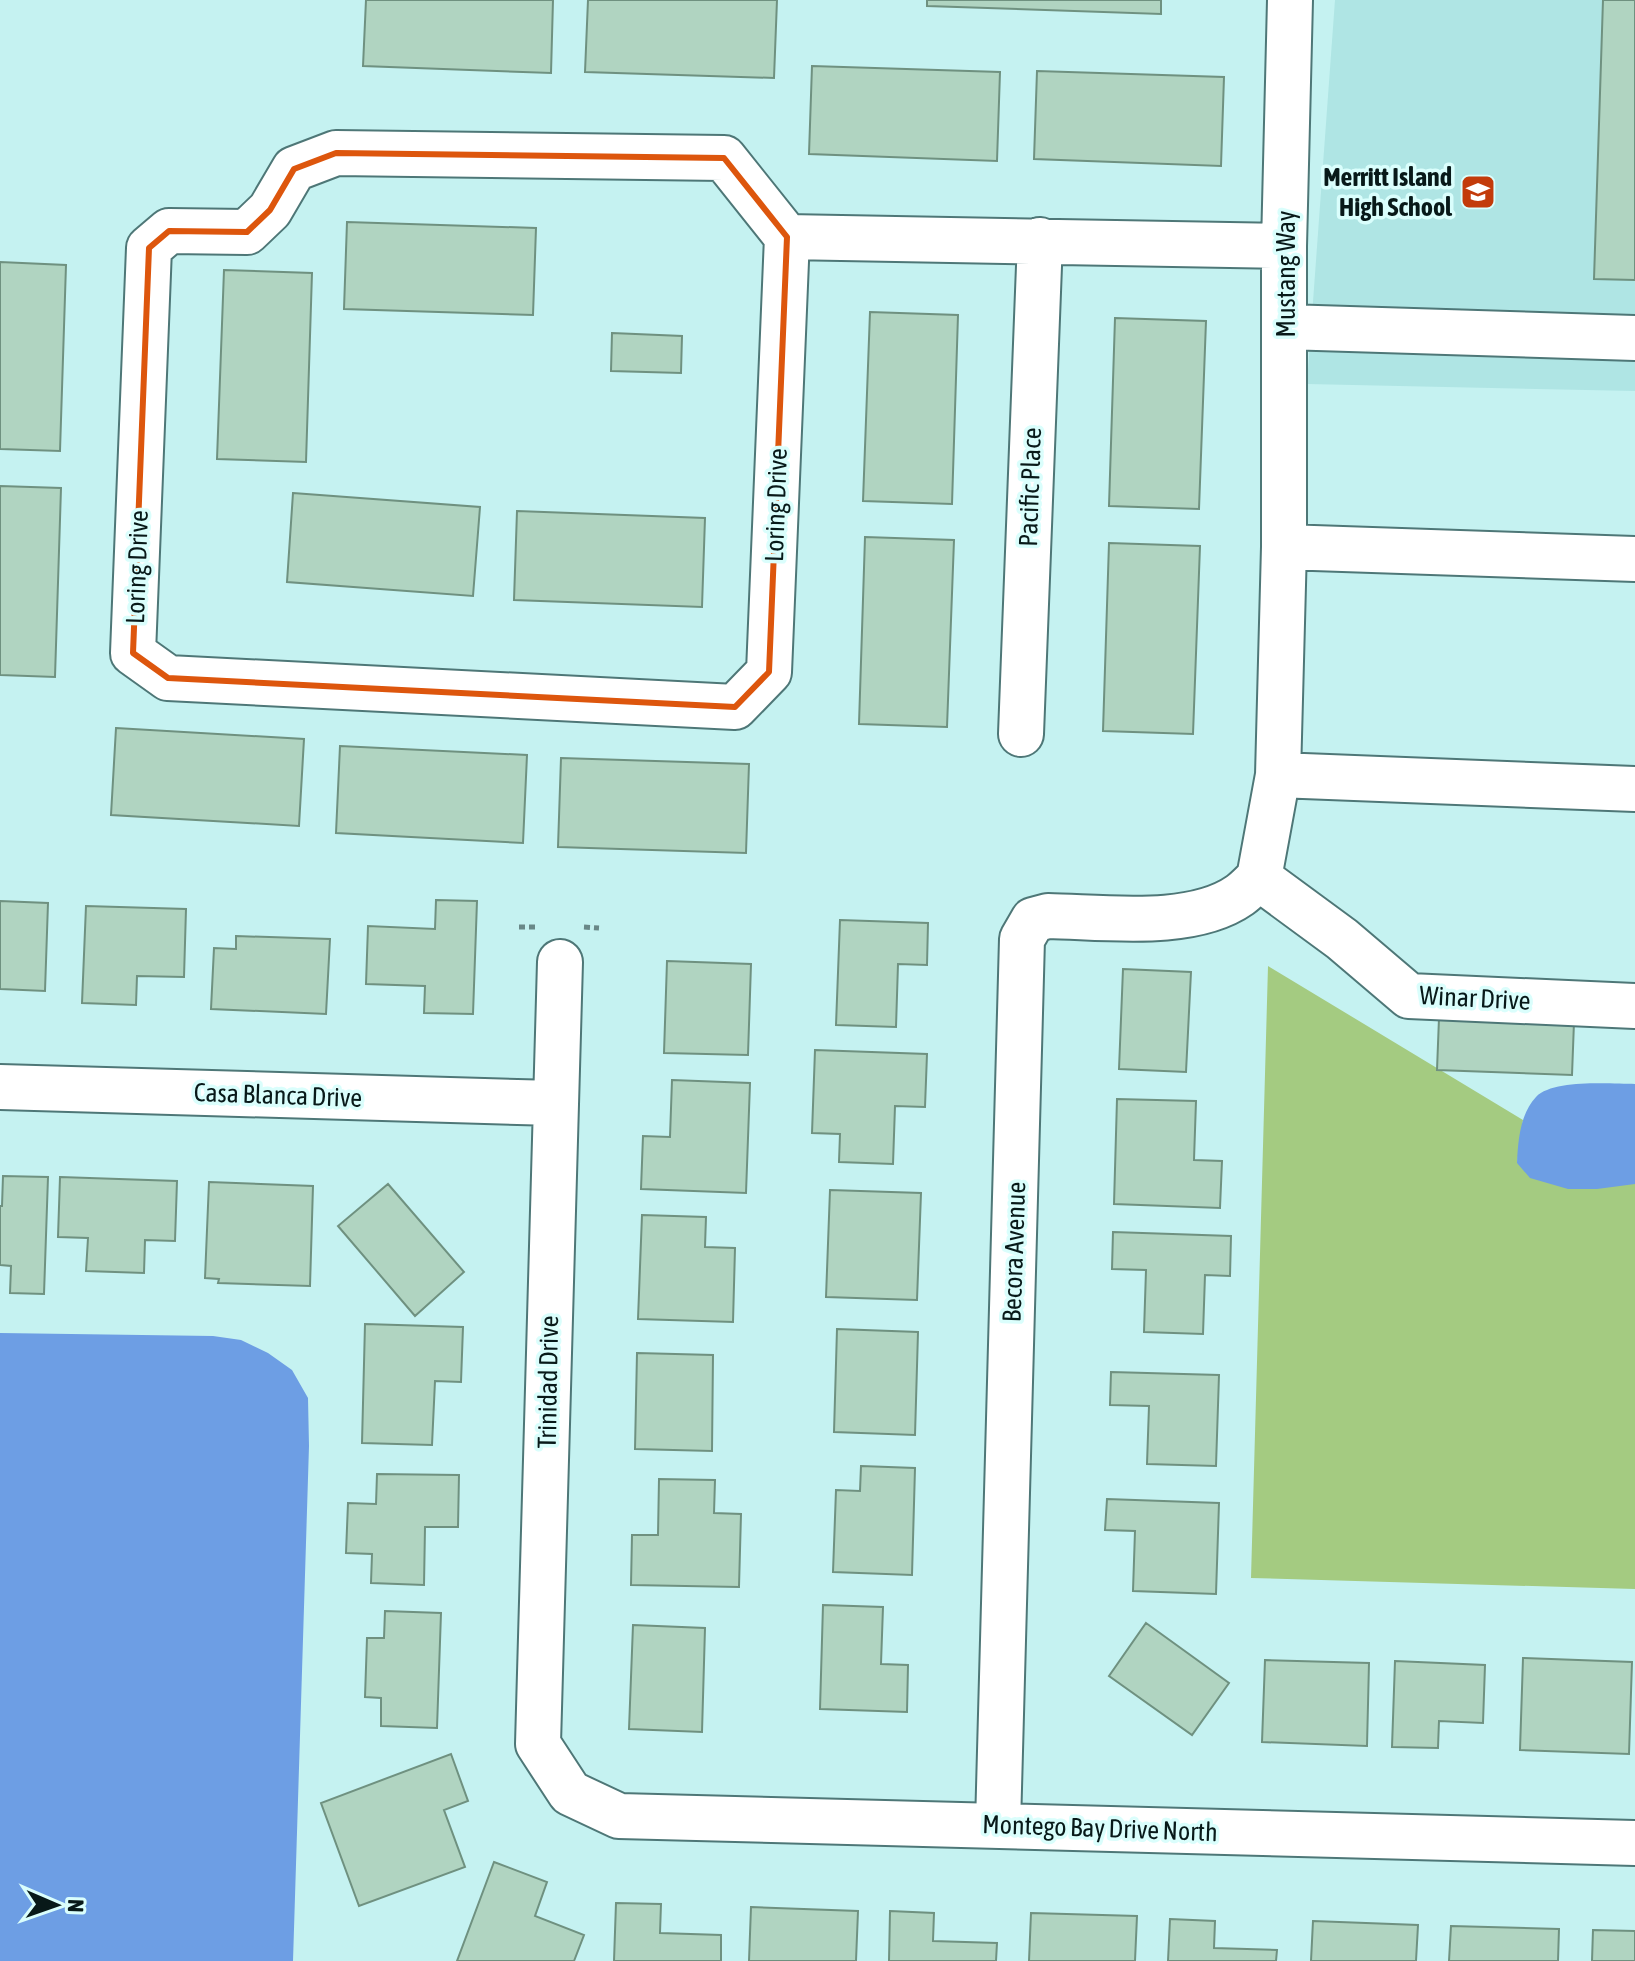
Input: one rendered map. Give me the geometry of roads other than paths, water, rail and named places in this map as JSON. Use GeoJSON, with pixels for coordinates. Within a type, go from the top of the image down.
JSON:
{"type":"FeatureCollection","features":[{"type":"Feature","properties":{"kind":"street","name":"Mustang Way"},"geometry":{"type":"LineString","coordinates":[[1259,878],[1278,775],[1284,547],[1284,246],[1290,0]]}},
{"type":"Feature","properties":{"kind":"street","name":"Loring Drive"},"geometry":{"type":"LineString","coordinates":[[336,153],[724,158],[787,237],[769,672],[735,707],[168,678],[133,653],[149,248],[169,231],[247,232],[270,210],[294,169],[336,153]]}},
{"type":"Feature","properties":{"kind":"street"},"geometry":{"type":"LineString","coordinates":[[787,237],[1284,246]]}},
{"type":"Feature","properties":{"kind":"street","name":"Pacific Place"},"geometry":{"type":"LineString","coordinates":[[1021,734],[1040,240]]}},
{"type":"Feature","properties":{"kind":"street"},"geometry":{"type":"LineString","coordinates":[[1285,327],[1635,338]]}},
{"type":"Feature","properties":{"kind":"street"},"geometry":{"type":"LineString","coordinates":[[1284,547],[1635,559]]}},
{"type":"Feature","properties":{"kind":"street"},"geometry":{"type":"LineString","coordinates":[[1278,775],[1635,789]]}},
{"type":"Feature","properties":{"kind":"street","name":"Winar Drive"},"geometry":{"type":"LineString","coordinates":[[1259,878],[1342,939],[1409,996],[1635,1006]]}},
{"type":"Feature","properties":{"kind":"street","name":"Becora Avenue"},"geometry":{"type":"LineString","coordinates":[[998,1825],[1022,939],[1033,920],[1048,916],[1155,918],[1190,914],[1239,896],[1259,878]]}},
{"type":"Feature","properties":{"kind":"street","name":"Trinidad Drive"},"geometry":{"type":"LineString","coordinates":[[560,962],[538,1744],[570,1793]]}},
{"type":"Feature","properties":{"kind":"street","name":"Casa Blanca Drive"},"geometry":{"type":"LineString","coordinates":[[0,1087],[555,1103]]}},
{"type":"Feature","properties":{"kind":"street","name":"Montego Bay Drive North"},"geometry":{"type":"LineString","coordinates":[[570,1793],[619,1816],[1635,1843]]}},
{"type":"Feature","properties":{"kind":"water"},"geometry":{"type":"Polygon","coordinates":[[[1635,1084],[1635,1184],[1568,1189],[1530,1178],[1517,1163],[1523,1120],[1536,1097],[1544,1091],[1568,1085],[1635,1084]]]}},
{"type":"Feature","properties":{"kind":"water"},"geometry":{"type":"Polygon","coordinates":[[[0,1333],[213,1336],[241,1340],[268,1353],[292,1370],[308,1398],[293,1961],[0,1961],[0,1333]]]}},
{"type":"Feature","properties":{"kind":"place","name":"Merritt Island High School"},"geometry":{"type":"Point","coordinates":[1478,192]}}]}
